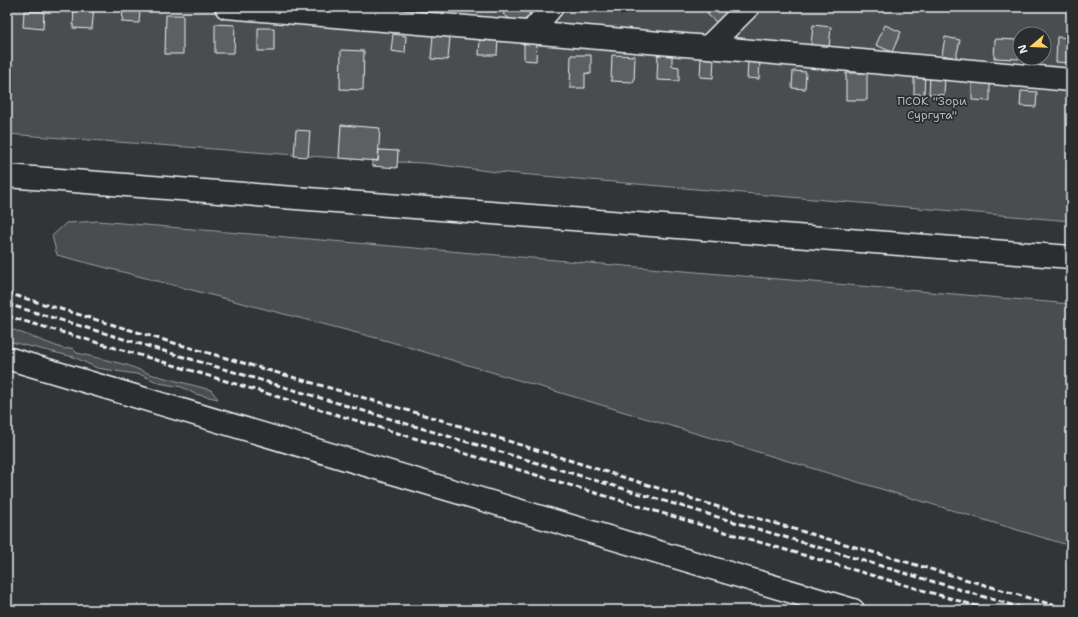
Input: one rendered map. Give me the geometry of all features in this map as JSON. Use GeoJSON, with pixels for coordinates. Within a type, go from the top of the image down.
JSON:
{"type":"FeatureCollection","features":[{"type":"Feature","properties":{"kind":"main road"},"geometry":{"type":"LineString","coordinates":[[226,7],[350,12],[531,32],[1071,80]]}},
{"type":"Feature","properties":{"kind":"main road"},"geometry":{"type":"LineString","coordinates":[[531,32],[552,7]]}},
{"type":"Feature","properties":{"kind":"main road"},"geometry":{"type":"LineString","coordinates":[[708,47],[748,7]]}},
{"type":"Feature","properties":{"kind":"main road"},"geometry":{"type":"LineString","coordinates":[[7,176],[1070,257]]}},
{"type":"Feature","properties":{"kind":"main road"},"geometry":{"type":"LineString","coordinates":[[7,358],[853,610]]}},
{"type":"Feature","properties":{"kind":"path"},"geometry":{"type":"LineString","coordinates":[[1070,257],[1067,288],[1071,314]]}},
{"type":"Feature","properties":{"kind":"green space","name":"ПСОК \"Зори Сургута\""},"geometry":{"type":"Polygon","coordinates":[[[7,7],[1071,7],[1071,221],[496,172],[424,163],[397,162],[398,151],[379,150],[378,161],[7,134],[7,7]]]}},
{"type":"Feature","properties":{"kind":"green space"},"geometry":{"type":"Polygon","coordinates":[[[98,221],[1071,304],[1071,546],[388,341],[57,255],[52,236],[66,223],[98,221]]]}},
{"type":"Feature","properties":{"kind":"green space"},"geometry":{"type":"Polygon","coordinates":[[[14,330],[64,349],[72,348],[77,353],[127,365],[150,374],[211,390],[218,399],[195,394],[182,387],[159,383],[142,375],[97,368],[74,357],[7,341],[7,332],[14,330]]]}},
{"type":"Feature","properties":{"kind":"building"},"geometry":{"type":"Polygon","coordinates":[[[74,7],[94,7],[92,29],[73,28],[74,7]]]}},
{"type":"Feature","properties":{"kind":"building"},"geometry":{"type":"Polygon","coordinates":[[[508,7],[521,7],[530,14],[520,26],[503,14],[508,7]]]}},
{"type":"Feature","properties":{"kind":"building"},"geometry":{"type":"Polygon","coordinates":[[[713,7],[727,7],[734,13],[722,27],[707,14],[713,7]]]}},
{"type":"Feature","properties":{"kind":"building"},"geometry":{"type":"Polygon","coordinates":[[[123,10],[140,10],[139,23],[122,22],[123,10]]]}},
{"type":"Feature","properties":{"kind":"building"},"geometry":{"type":"Polygon","coordinates":[[[24,11],[44,12],[43,29],[23,27],[24,11]]]}},
{"type":"Feature","properties":{"kind":"building"},"geometry":{"type":"Polygon","coordinates":[[[166,15],[183,15],[183,54],[165,54],[166,15]]]}},
{"type":"Feature","properties":{"kind":"building"},"geometry":{"type":"Polygon","coordinates":[[[215,24],[235,25],[234,53],[215,53],[215,24]]]}},
{"type":"Feature","properties":{"kind":"building"},"geometry":{"type":"Polygon","coordinates":[[[813,25],[831,27],[829,47],[811,45],[813,25]]]}},
{"type":"Feature","properties":{"kind":"building"},"geometry":{"type":"Polygon","coordinates":[[[885,25],[901,32],[892,52],[876,45],[885,25]]]}},
{"type":"Feature","properties":{"kind":"building"},"geometry":{"type":"Polygon","coordinates":[[[258,28],[274,28],[274,51],[258,51],[258,28]]]}},
{"type":"Feature","properties":{"kind":"building"},"geometry":{"type":"Polygon","coordinates":[[[393,34],[406,36],[405,53],[391,51],[393,34]]]}},
{"type":"Feature","properties":{"kind":"building"},"geometry":{"type":"Polygon","coordinates":[[[433,35],[450,37],[448,60],[431,59],[433,35]]]}},
{"type":"Feature","properties":{"kind":"building"},"geometry":{"type":"Polygon","coordinates":[[[945,37],[960,40],[956,58],[942,55],[945,37]]]}},
{"type":"Feature","properties":{"kind":"building"},"geometry":{"type":"Polygon","coordinates":[[[1057,37],[1071,38],[1071,63],[1056,62],[1057,37]]]}},
{"type":"Feature","properties":{"kind":"building"},"geometry":{"type":"Polygon","coordinates":[[[480,38],[498,38],[497,55],[479,55],[480,38]]]}},
{"type":"Feature","properties":{"kind":"building"},"geometry":{"type":"Polygon","coordinates":[[[995,39],[1012,40],[1012,59],[994,58],[995,39]]]}},
{"type":"Feature","properties":{"kind":"building"},"geometry":{"type":"Polygon","coordinates":[[[524,43],[537,43],[536,61],[524,60],[524,43]]]}},
{"type":"Feature","properties":{"kind":"building"},"geometry":{"type":"Polygon","coordinates":[[[341,50],[364,51],[363,90],[340,89],[341,50]]]}},
{"type":"Feature","properties":{"kind":"building"},"geometry":{"type":"Polygon","coordinates":[[[658,52],[672,53],[672,66],[679,67],[679,81],[657,80],[658,52]]]}},
{"type":"Feature","properties":{"kind":"building"},"geometry":{"type":"Polygon","coordinates":[[[571,55],[591,55],[591,74],[585,73],[585,88],[570,88],[571,55]]]}},
{"type":"Feature","properties":{"kind":"building"},"geometry":{"type":"Polygon","coordinates":[[[612,55],[635,56],[634,82],[611,81],[612,55]]]}},
{"type":"Feature","properties":{"kind":"building"},"geometry":{"type":"Polygon","coordinates":[[[701,56],[714,57],[713,78],[700,77],[701,56]]]}},
{"type":"Feature","properties":{"kind":"building"},"geometry":{"type":"Polygon","coordinates":[[[748,60],[760,61],[759,79],[747,78],[748,60]]]}},
{"type":"Feature","properties":{"kind":"building"},"geometry":{"type":"Polygon","coordinates":[[[793,71],[806,72],[805,89],[792,88],[793,71]]]}},
{"type":"Feature","properties":{"kind":"building"},"geometry":{"type":"Polygon","coordinates":[[[846,73],[867,73],[867,100],[846,100],[846,73]]]}},
{"type":"Feature","properties":{"kind":"building"},"geometry":{"type":"Polygon","coordinates":[[[914,74],[925,75],[924,94],[914,94],[914,74]]]}},
{"type":"Feature","properties":{"kind":"building"},"geometry":{"type":"Polygon","coordinates":[[[930,76],[945,76],[944,95],[929,94],[930,76]]]}},
{"type":"Feature","properties":{"kind":"building"},"geometry":{"type":"Polygon","coordinates":[[[972,81],[990,81],[990,101],[972,100],[972,81]]]}},
{"type":"Feature","properties":{"kind":"building"},"geometry":{"type":"Polygon","coordinates":[[[1070,89],[1071,118],[1069,118],[1070,89]]]}},
{"type":"Feature","properties":{"kind":"building"},"geometry":{"type":"Polygon","coordinates":[[[1021,91],[1037,92],[1036,107],[1020,106],[1021,91]]]}},
{"type":"Feature","properties":{"kind":"building"},"geometry":{"type":"Polygon","coordinates":[[[341,125],[380,128],[378,161],[339,158],[341,125]]]}},
{"type":"Feature","properties":{"kind":"building"},"geometry":{"type":"Polygon","coordinates":[[[296,130],[310,131],[308,157],[294,156],[296,130]]]}},
{"type":"Feature","properties":{"kind":"building"},"geometry":{"type":"Polygon","coordinates":[[[379,150],[398,151],[397,168],[372,166],[372,160],[378,161],[379,150]]]}},
{"type":"Feature","properties":{"kind":"railway"},"geometry":{"type":"LineString","coordinates":[[7,293],[441,420],[712,505],[1070,610]]}},
{"type":"Feature","properties":{"kind":"railway"},"geometry":{"type":"LineString","coordinates":[[7,304],[1028,610]]}},
{"type":"Feature","properties":{"kind":"railway"},"geometry":{"type":"LineString","coordinates":[[7,316],[708,527],[990,610]]}}]}
